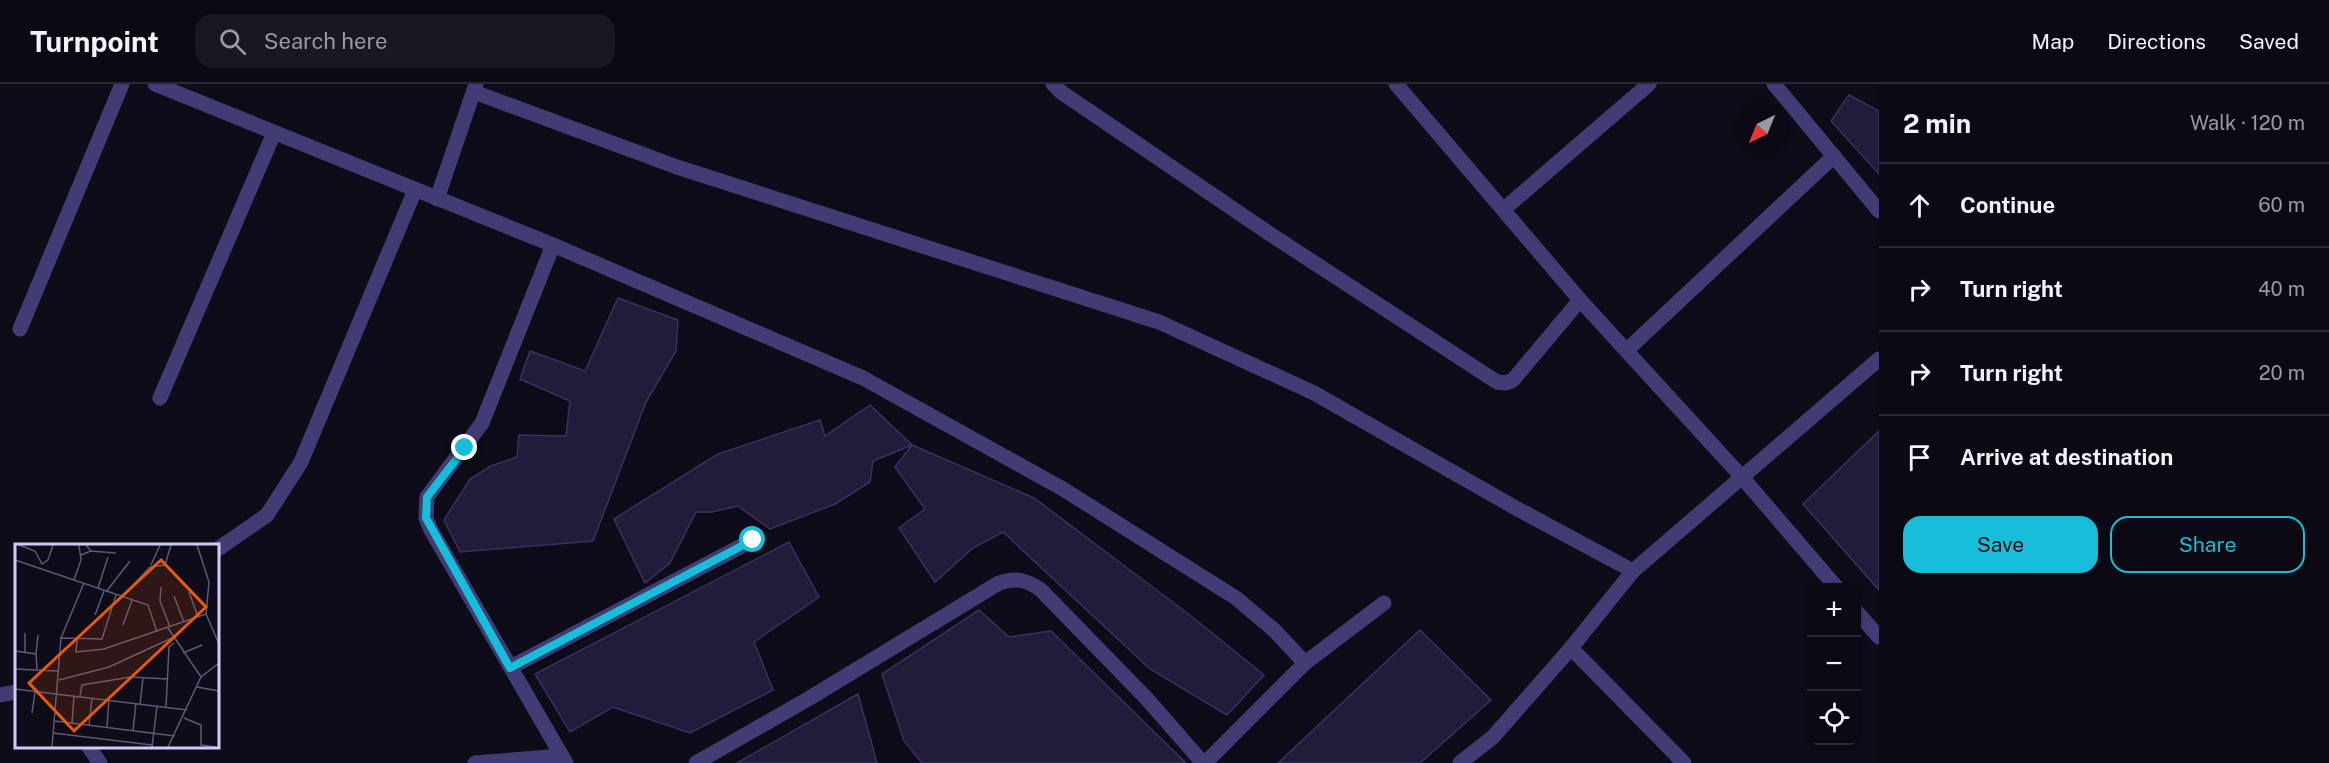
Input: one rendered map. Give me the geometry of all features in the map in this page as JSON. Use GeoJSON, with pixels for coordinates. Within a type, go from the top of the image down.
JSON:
{"type":"FeatureCollection","features":[{"type":"Feature","properties":{"kind":"street"},"geometry":{"type":"LineString","coordinates":[[20,329],[122,84]]}},
{"type":"Feature","properties":{"kind":"street"},"geometry":{"type":"LineString","coordinates":[[155,84],[553,245],[863,378],[1064,489],[1236,598],[1274,630],[1305,663]]}},
{"type":"Feature","properties":{"kind":"street"},"geometry":{"type":"LineString","coordinates":[[1053,84],[1061,92],[1270,234],[1497,382],[1506,383],[1514,380],[1580,300]]}},
{"type":"Feature","properties":{"kind":"street"},"geometry":{"type":"LineString","coordinates":[[1396,84],[1580,300],[1741,476],[1833,583]]}},
{"type":"Feature","properties":{"kind":"street"},"geometry":{"type":"LineString","coordinates":[[1504,209],[1648,84]]}},
{"type":"Feature","properties":{"kind":"street"},"geometry":{"type":"LineString","coordinates":[[1774,84],[1879,211]]}},
{"type":"Feature","properties":{"kind":"street"},"geometry":{"type":"LineString","coordinates":[[437,199],[475,88],[677,166],[1159,322],[1314,393],[1633,571]]}},
{"type":"Feature","properties":{"kind":"street"},"geometry":{"type":"LineString","coordinates":[[160,398],[274,133]]}},
{"type":"Feature","properties":{"kind":"street"},"geometry":{"type":"LineString","coordinates":[[1627,350],[1834,156]]}},
{"type":"Feature","properties":{"kind":"street"},"geometry":{"type":"LineString","coordinates":[[219,548],[267,514],[301,462],[415,190]]}},
{"type":"Feature","properties":{"kind":"street"},"geometry":{"type":"LineString","coordinates":[[475,763],[564,759],[431,530],[425,506],[434,486],[482,423],[553,245]]}},
{"type":"Feature","properties":{"kind":"street"},"geometry":{"type":"LineString","coordinates":[[1460,763],[1493,737],[1571,648],[1633,571],[1879,359]]}},
{"type":"Feature","properties":{"kind":"street"},"geometry":{"type":"LineString","coordinates":[[510,668],[753,540]]}},
{"type":"Feature","properties":{"kind":"street"},"geometry":{"type":"LineString","coordinates":[[696,763],[808,699],[999,583],[1010,579],[1029,582],[1041,590],[1147,699],[1204,763],[1305,663],[1384,603]]}},
{"type":"Feature","properties":{"kind":"street"},"geometry":{"type":"LineString","coordinates":[[1861,616],[1879,638]]}},
{"type":"Feature","properties":{"kind":"street"},"geometry":{"type":"LineString","coordinates":[[1571,648],[1684,763]]}},
{"type":"Feature","properties":{"kind":"street"},"geometry":{"type":"LineString","coordinates":[[0,695],[15,692]]}},
{"type":"Feature","properties":{"kind":"street"},"geometry":{"type":"LineString","coordinates":[[89,748],[100,763]]}},
{"type":"Feature","properties":{"kind":"building"},"geometry":{"type":"Polygon","coordinates":[[[1849,95],[1879,111],[1879,174],[1831,121],[1849,95]]]}},
{"type":"Feature","properties":{"kind":"building"},"geometry":{"type":"Polygon","coordinates":[[[618,298],[678,320],[676,351],[646,402],[593,541],[460,552],[444,520],[470,479],[491,466],[517,457],[519,435],[566,436],[570,401],[520,379],[530,351],[585,371],[618,298]]]}},
{"type":"Feature","properties":{"kind":"building"},"geometry":{"type":"Polygon","coordinates":[[[870,405],[912,445],[873,461],[870,482],[835,504],[770,529],[738,506],[712,512],[696,512],[670,563],[645,583],[614,519],[718,454],[820,420],[825,436],[870,405]]]}},
{"type":"Feature","properties":{"kind":"building"},"geometry":{"type":"Polygon","coordinates":[[[1879,431],[1879,590],[1803,504],[1879,431]]]}},
{"type":"Feature","properties":{"kind":"building"},"geometry":{"type":"Polygon","coordinates":[[[912,445],[1034,498],[1191,616],[1264,675],[1227,715],[1150,669],[1003,532],[973,548],[935,582],[899,528],[925,509],[895,467],[912,445]]]}},
{"type":"Feature","properties":{"kind":"building"},"geometry":{"type":"Polygon","coordinates":[[[789,542],[819,597],[754,642],[773,690],[690,733],[613,707],[570,732],[535,674],[789,542]]]}},
{"type":"Feature","properties":{"kind":"building"},"geometry":{"type":"Polygon","coordinates":[[[979,610],[1009,637],[1051,631],[1186,763],[922,763],[904,741],[882,674],[979,610]]]}},
{"type":"Feature","properties":{"kind":"building"},"geometry":{"type":"Polygon","coordinates":[[[1420,630],[1491,700],[1420,763],[1278,763],[1420,630]]]}},
{"type":"Feature","properties":{"kind":"building"},"geometry":{"type":"Polygon","coordinates":[[[858,694],[877,763],[737,763],[858,694]]]}},
{"type":"Feature","properties":{"kind":"route"},"geometry":{"type":"LineString","coordinates":[[465,448],[427,497],[426,518],[510,668],[753,540]]}}]}
